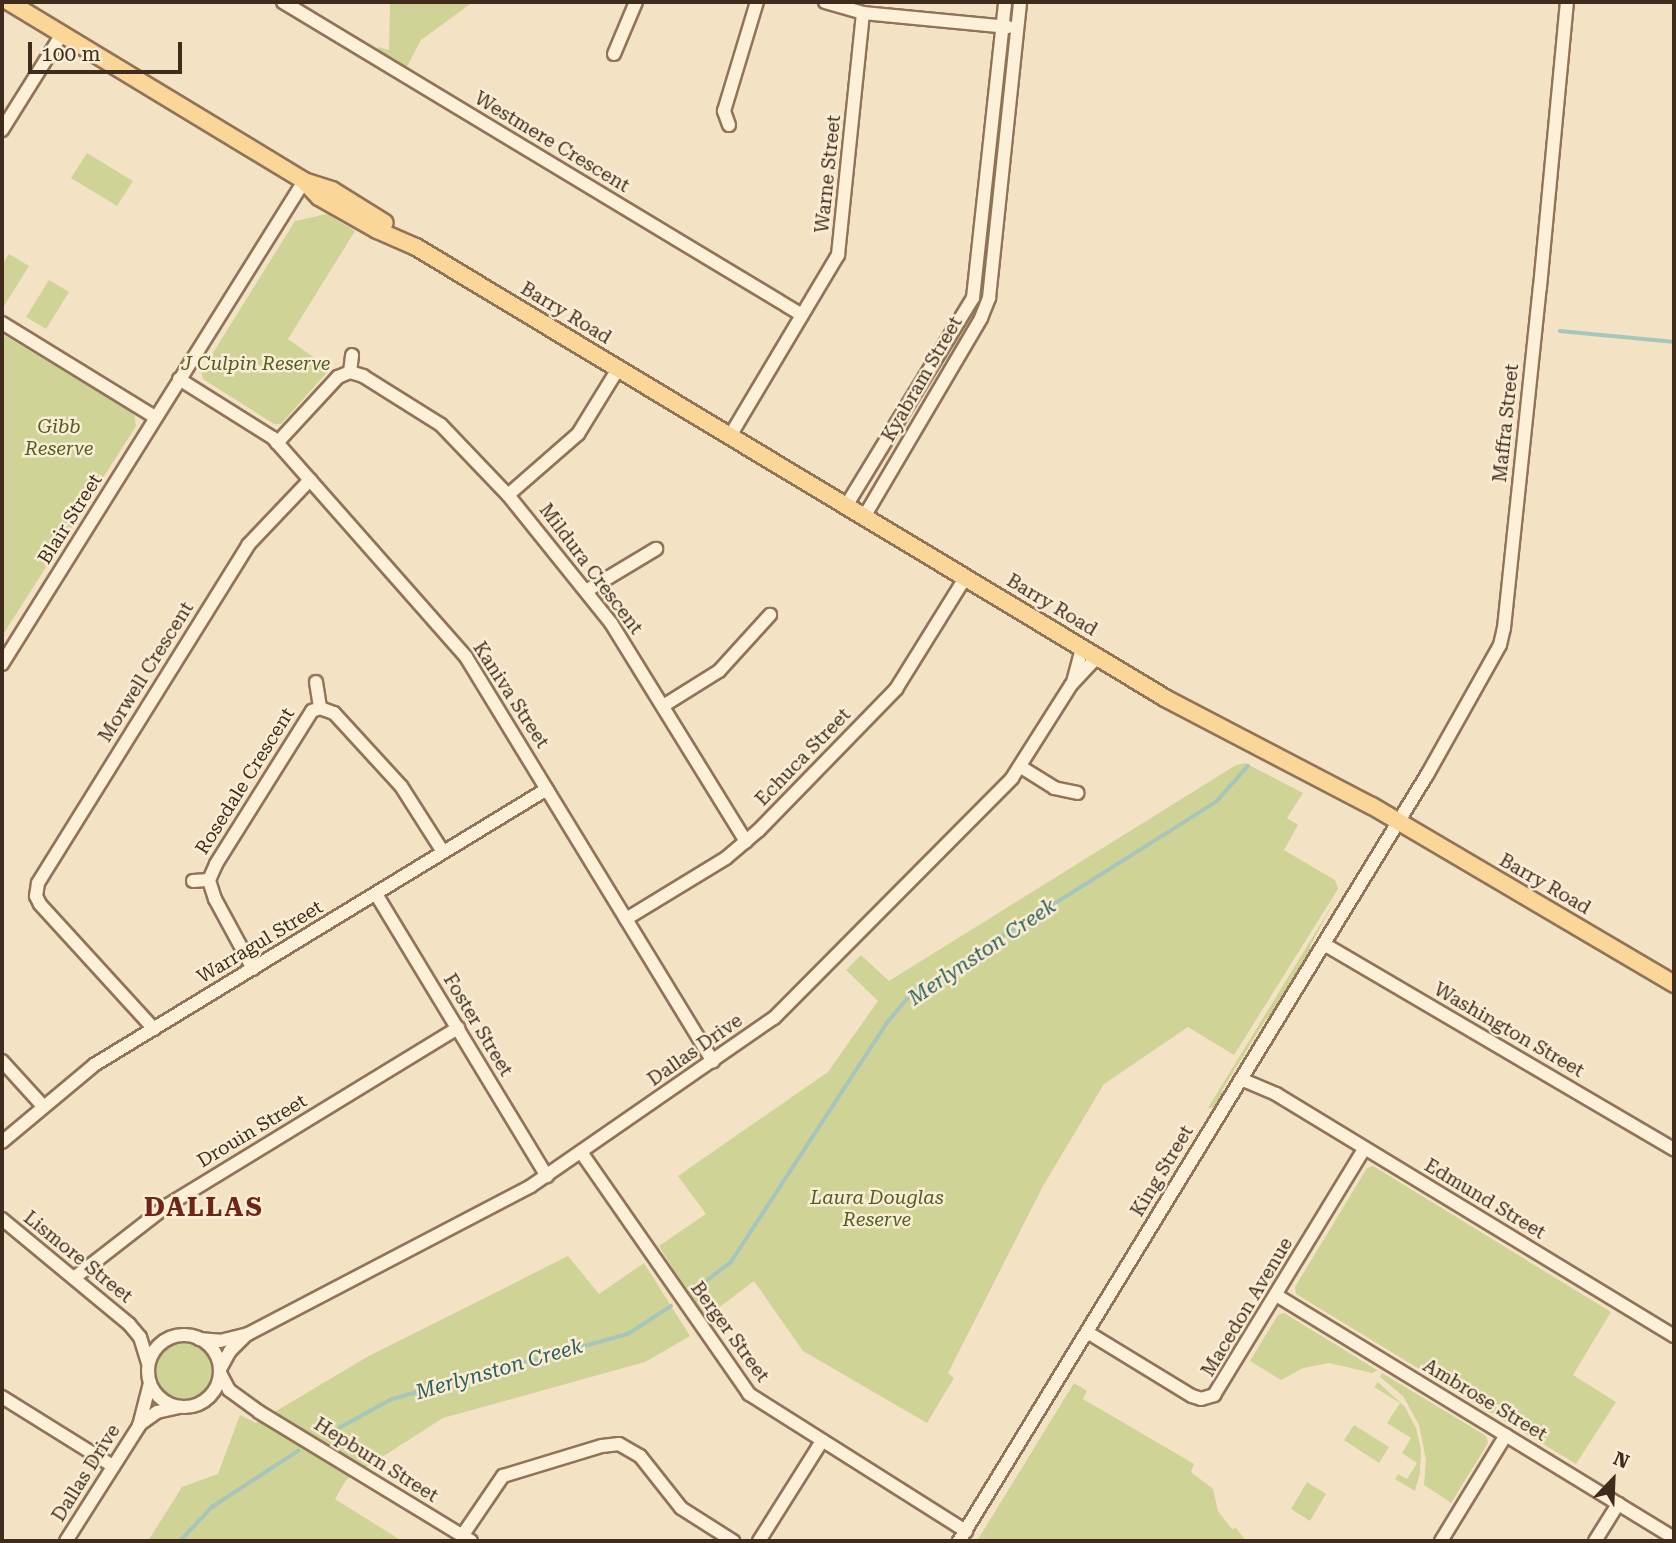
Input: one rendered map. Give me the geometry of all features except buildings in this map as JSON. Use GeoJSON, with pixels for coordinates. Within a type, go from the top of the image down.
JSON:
{"type":"FeatureCollection","features":[{"type":"Feature","properties":{"kind":"main road","name":"Barry Road"},"geometry":{"type":"LineString","coordinates":[[9,2],[304,181],[319,197],[377,230],[416,247],[1188,711],[1398,821],[1674,984]]}},
{"type":"Feature","properties":{"kind":"street","name":"Westmere Crescent"},"geometry":{"type":"LineString","coordinates":[[283,2],[802,315]]}},
{"type":"Feature","properties":{"kind":"street"},"geometry":{"type":"LineString","coordinates":[[614,54],[636,2]]}},
{"type":"Feature","properties":{"kind":"street"},"geometry":{"type":"LineString","coordinates":[[729,125],[724,111],[757,2]]}},
{"type":"Feature","properties":{"kind":"street"},"geometry":{"type":"LineString","coordinates":[[825,2],[863,13],[1017,28]]}},
{"type":"Feature","properties":{"kind":"street","name":"Kyabram Street"},"geometry":{"type":"LineString","coordinates":[[846,506],[970,306],[976,290],[1005,2]]}},
{"type":"Feature","properties":{"kind":"street","name":"Kyabram Street"},"geometry":{"type":"LineString","coordinates":[[864,517],[981,318],[989,298],[1020,2]]}},
{"type":"Feature","properties":{"kind":"street","name":"Maffra Street"},"geometry":{"type":"LineString","coordinates":[[1398,821],[1475,694],[1503,637],[1567,2]]}},
{"type":"Feature","properties":{"kind":"street","name":"Warne Street"},"geometry":{"type":"LineString","coordinates":[[730,436],[838,255],[863,13]]}},
{"type":"Feature","properties":{"kind":"street"},"geometry":{"type":"LineString","coordinates":[[2,130],[62,33]]}},
{"type":"Feature","properties":{"kind":"street","name":"Blair Street"},"geometry":{"type":"LineString","coordinates":[[2,664],[304,181]]}},
{"type":"Feature","properties":{"kind":"street"},"geometry":{"type":"LineString","coordinates":[[979,254],[995,255]]}},
{"type":"Feature","properties":{"kind":"street"},"geometry":{"type":"LineString","coordinates":[[2,323],[155,418]]}},
{"type":"Feature","properties":{"kind":"street"},"geometry":{"type":"LineString","coordinates":[[277,443],[338,377],[350,372],[352,355]]}},
{"type":"Feature","properties":{"kind":"street"},"geometry":{"type":"LineString","coordinates":[[508,495],[578,434],[618,369]]}},
{"type":"Feature","properties":{"kind":"street","name":"Mildura Crescent"},"geometry":{"type":"LineString","coordinates":[[350,372],[363,376],[435,420],[508,495],[620,636],[746,842]]}},
{"type":"Feature","properties":{"kind":"street","name":"Kaniva Street"},"geometry":{"type":"LineString","coordinates":[[179,379],[277,443],[466,657],[713,1061]]}},
{"type":"Feature","properties":{"kind":"street","name":"Morwell Crescent"},"geometry":{"type":"LineString","coordinates":[[154,1029],[30,901],[40,880],[248,545],[310,480]]}},
{"type":"Feature","properties":{"kind":"street"},"geometry":{"type":"LineString","coordinates":[[586,591],[656,549]]}},
{"type":"Feature","properties":{"kind":"street","name":"Echuca Street"},"geometry":{"type":"LineString","coordinates":[[626,919],[746,842],[896,689],[965,578]]}},
{"type":"Feature","properties":{"kind":"street"},"geometry":{"type":"LineString","coordinates":[[663,706],[719,671],[770,615]]}},
{"type":"Feature","properties":{"kind":"street","name":"Dallas Drive"},"geometry":{"type":"LineString","coordinates":[[1072,685],[1082,648]]}},
{"type":"Feature","properties":{"kind":"street","name":"Dallas Drive"},"geometry":{"type":"LineString","coordinates":[[199,1339],[220,1342],[248,1334],[547,1175],[713,1061],[793,1002],[1021,767],[1072,685],[1097,657]]}},
{"type":"Feature","properties":{"kind":"street","name":"Rosedale Crescent"},"geometry":{"type":"LineString","coordinates":[[316,682],[320,708]]}},
{"type":"Feature","properties":{"kind":"street","name":"Rosedale Crescent"},"geometry":{"type":"LineString","coordinates":[[253,969],[215,899],[209,880],[216,864],[308,715],[320,708],[334,713],[401,786],[443,852]]}},
{"type":"Feature","properties":{"kind":"street"},"geometry":{"type":"LineString","coordinates":[[1021,767],[1054,788],[1077,793]]}},
{"type":"Feature","properties":{"kind":"street","name":"Warragul Street"},"geometry":{"type":"LineString","coordinates":[[2,1142],[94,1065],[547,789]]}},
{"type":"Feature","properties":{"kind":"street","name":"King Street"},"geometry":{"type":"LineString","coordinates":[[962,1536],[1398,821]]}},
{"type":"Feature","properties":{"kind":"street","name":"Rosedale Crescent"},"geometry":{"type":"LineString","coordinates":[[193,881],[209,880]]}},
{"type":"Feature","properties":{"kind":"street","name":"Foster Street"},"geometry":{"type":"LineString","coordinates":[[376,894],[547,1175]]}},
{"type":"Feature","properties":{"kind":"street","name":"Washington Street"},"geometry":{"type":"LineString","coordinates":[[1324,944],[1674,1149]]}},
{"type":"Feature","properties":{"kind":"street","name":"Drouin Street"},"geometry":{"type":"LineString","coordinates":[[74,1278],[168,1205],[458,1028]]}},
{"type":"Feature","properties":{"kind":"street"},"geometry":{"type":"LineString","coordinates":[[2,1061],[43,1106]]}},
{"type":"Feature","properties":{"kind":"street","name":"Edmund Street"},"geometry":{"type":"LineString","coordinates":[[1244,1074],[1674,1336]]}},
{"type":"Feature","properties":{"kind":"street","name":"Macedon Avenue"},"geometry":{"type":"LineString","coordinates":[[1087,1332],[1192,1396],[1206,1398],[1219,1390],[1365,1148]]}},
{"type":"Feature","properties":{"kind":"street","name":"Berger Street"},"geometry":{"type":"LineString","coordinates":[[581,1153],[749,1394],[962,1536]]}},
{"type":"Feature","properties":{"kind":"street","name":"Lismore Street"},"geometry":{"type":"LineString","coordinates":[[2,1219],[129,1324],[141,1337],[148,1364]]}},
{"type":"Feature","properties":{"kind":"street","name":"Ambrose Street"},"geometry":{"type":"LineString","coordinates":[[1276,1296],[1674,1538]]}},
{"type":"Feature","properties":{"kind":"street","name":"Lismore Street"},"geometry":{"type":"LineString","coordinates":[[129,1324],[145,1333],[171,1338]]}},
{"type":"Feature","properties":{"kind":"street","name":"Dallas Drive"},"geometry":{"type":"LineString","coordinates":[[220,1371],[230,1351],[248,1334]]}},
{"type":"Feature","properties":{"kind":"street"},"geometry":{"type":"LineString","coordinates":[[188,1335],[199,1339],[215,1354],[220,1371],[215,1389],[204,1401],[181,1407],[167,1403],[158,1396],[150,1383],[148,1364],[157,1347],[171,1338],[188,1335]]}},
{"type":"Feature","properties":{"kind":"street","name":"Hepburn Street"},"geometry":{"type":"LineString","coordinates":[[220,1371],[236,1397],[467,1538]]}},
{"type":"Feature","properties":{"kind":"street","name":"Dallas Drive"},"geometry":{"type":"LineString","coordinates":[[139,1426],[150,1383]]}},
{"type":"Feature","properties":{"kind":"street"},"geometry":{"type":"LineString","coordinates":[[2,1397],[113,1466]]}},
{"type":"Feature","properties":{"kind":"street","name":"Hepburn Street"},"geometry":{"type":"LineString","coordinates":[[204,1401],[226,1399],[259,1412]]}},
{"type":"Feature","properties":{"kind":"street","name":"Dallas Drive"},"geometry":{"type":"LineString","coordinates":[[66,1541],[139,1426],[156,1412],[181,1407]]}},
{"type":"Feature","properties":{"kind":"street"},"geometry":{"type":"LineString","coordinates":[[1441,1541],[1506,1435]]}},
{"type":"Feature","properties":{"kind":"street"},"geometry":{"type":"LineString","coordinates":[[759,1541],[822,1441]]}},
{"type":"Feature","properties":{"kind":"street"},"geometry":{"type":"LineString","coordinates":[[467,1538],[503,1476],[602,1446],[619,1444],[640,1456],[681,1508],[733,1541]]}},
{"type":"Feature","properties":{"kind":"street"},"geometry":{"type":"LineString","coordinates":[[1595,1541],[1618,1504]]}},
{"type":"Feature","properties":{"kind":"green space"},"geometry":{"type":"Polygon","coordinates":[[[390,2],[473,2],[421,40],[404,72],[374,55],[378,47],[389,50],[390,2]]]}},
{"type":"Feature","properties":{"kind":"green space"},"geometry":{"type":"Polygon","coordinates":[[[87,153],[133,181],[117,206],[71,178],[87,153]]]}},
{"type":"Feature","properties":{"kind":"green space","name":"J Culpin Reserve"},"geometry":{"type":"Polygon","coordinates":[[[327,214],[355,231],[288,339],[330,369],[281,424],[274,424],[203,379],[201,372],[295,221],[327,214]]]}},
{"type":"Feature","properties":{"kind":"green space"},"geometry":{"type":"Polygon","coordinates":[[[9,254],[29,266],[4,306],[2,265],[9,254]]]}},
{"type":"Feature","properties":{"kind":"green space"},"geometry":{"type":"Polygon","coordinates":[[[49,280],[69,292],[46,329],[26,317],[49,280]]]}},
{"type":"Feature","properties":{"kind":"green space","name":"Gibb Reserve"},"geometry":{"type":"Polygon","coordinates":[[[2,334],[134,413],[136,426],[2,636],[2,334]]]}},
{"type":"Feature","properties":{"kind":"green space","name":"Laura Douglas Reserve"},"geometry":{"type":"Polygon","coordinates":[[[1245,763],[1303,793],[1287,818],[1298,825],[1284,850],[1335,880],[1338,889],[1234,1055],[1188,1027],[1104,1084],[1043,1186],[948,1373],[954,1378],[927,1423],[803,1351],[754,1281],[704,1319],[659,1246],[706,1214],[678,1176],[828,1072],[878,1001],[846,970],[861,955],[889,981],[1236,765],[1245,763]]]}},
{"type":"Feature","properties":{"kind":"green space"},"geometry":{"type":"Polygon","coordinates":[[[1334,902],[1310,946],[1311,951],[1271,1017],[1266,1019],[1222,1090],[1223,1095],[1215,1108],[1208,1108],[1334,902]]]}},
{"type":"Feature","properties":{"kind":"green space"},"geometry":{"type":"Polygon","coordinates":[[[1373,1166],[1611,1312],[1573,1375],[1616,1402],[1576,1464],[1296,1294],[1295,1287],[1367,1168],[1373,1166]]]}},
{"type":"Feature","properties":{"kind":"green space"},"geometry":{"type":"Polygon","coordinates":[[[568,1256],[599,1294],[644,1263],[690,1336],[645,1362],[443,1418],[346,1480],[335,1499],[402,1541],[148,1541],[182,1487],[218,1474],[240,1415],[256,1423],[367,1357],[568,1256]]]}},
{"type":"Feature","properties":{"kind":"green space"},"geometry":{"type":"Polygon","coordinates":[[[1284,1313],[1377,1370],[1372,1373],[1329,1363],[1303,1368],[1281,1380],[1250,1361],[1278,1315],[1284,1313]]]}},
{"type":"Feature","properties":{"kind":"green space"},"geometry":{"type":"Polygon","coordinates":[[[184,1340],[202,1346],[210,1354],[216,1372],[210,1390],[202,1398],[184,1404],[166,1398],[158,1390],[152,1372],[158,1354],[166,1346],[184,1340]]]}},
{"type":"Feature","properties":{"kind":"green space"},"geometry":{"type":"Polygon","coordinates":[[[1382,1373],[1486,1436],[1488,1443],[1451,1503],[1424,1485],[1426,1460],[1419,1425],[1403,1396],[1380,1377],[1382,1373]]]}},
{"type":"Feature","properties":{"kind":"green space"},"geometry":{"type":"Polygon","coordinates":[[[1378,1382],[1405,1407],[1416,1428],[1421,1450],[1420,1473],[1415,1491],[1395,1479],[1398,1474],[1407,1479],[1417,1463],[1402,1453],[1411,1438],[1387,1423],[1400,1403],[1374,1387],[1378,1382]]]}},
{"type":"Feature","properties":{"kind":"green space"},"geometry":{"type":"Polygon","coordinates":[[[1074,1383],[1087,1391],[1083,1399],[1194,1464],[1191,1472],[1213,1489],[1218,1511],[1246,1541],[977,1541],[1074,1383]]]}},
{"type":"Feature","properties":{"kind":"green space"},"geometry":{"type":"Polygon","coordinates":[[[1354,1425],[1389,1447],[1379,1463],[1344,1440],[1354,1425]]]}},
{"type":"Feature","properties":{"kind":"green space"},"geometry":{"type":"Polygon","coordinates":[[[1307,1482],[1326,1494],[1310,1521],[1291,1509],[1307,1482]]]}},
{"type":"Feature","properties":{"kind":"waterway","name":"Merlynston Creek"},"geometry":{"type":"LineString","coordinates":[[1560,331],[1674,342]]}},
{"type":"Feature","properties":{"kind":"waterway","name":"Merlynston Creek"},"geometry":{"type":"LineString","coordinates":[[693,1291],[731,1262],[886,1024],[911,994],[1216,802],[1248,766]]}},
{"type":"Feature","properties":{"kind":"waterway","name":"Merlynston Creek"},"geometry":{"type":"LineString","coordinates":[[328,1434],[392,1399],[628,1334],[671,1306]]}},
{"type":"Feature","properties":{"kind":"waterway","name":"Merlynston Creek"},"geometry":{"type":"LineString","coordinates":[[180,1541],[212,1507],[298,1451]]}},
{"type":"Feature","properties":{"kind":"district","name":"DALLAS"},"geometry":{"type":"Point","coordinates":[204,1208]}}]}
